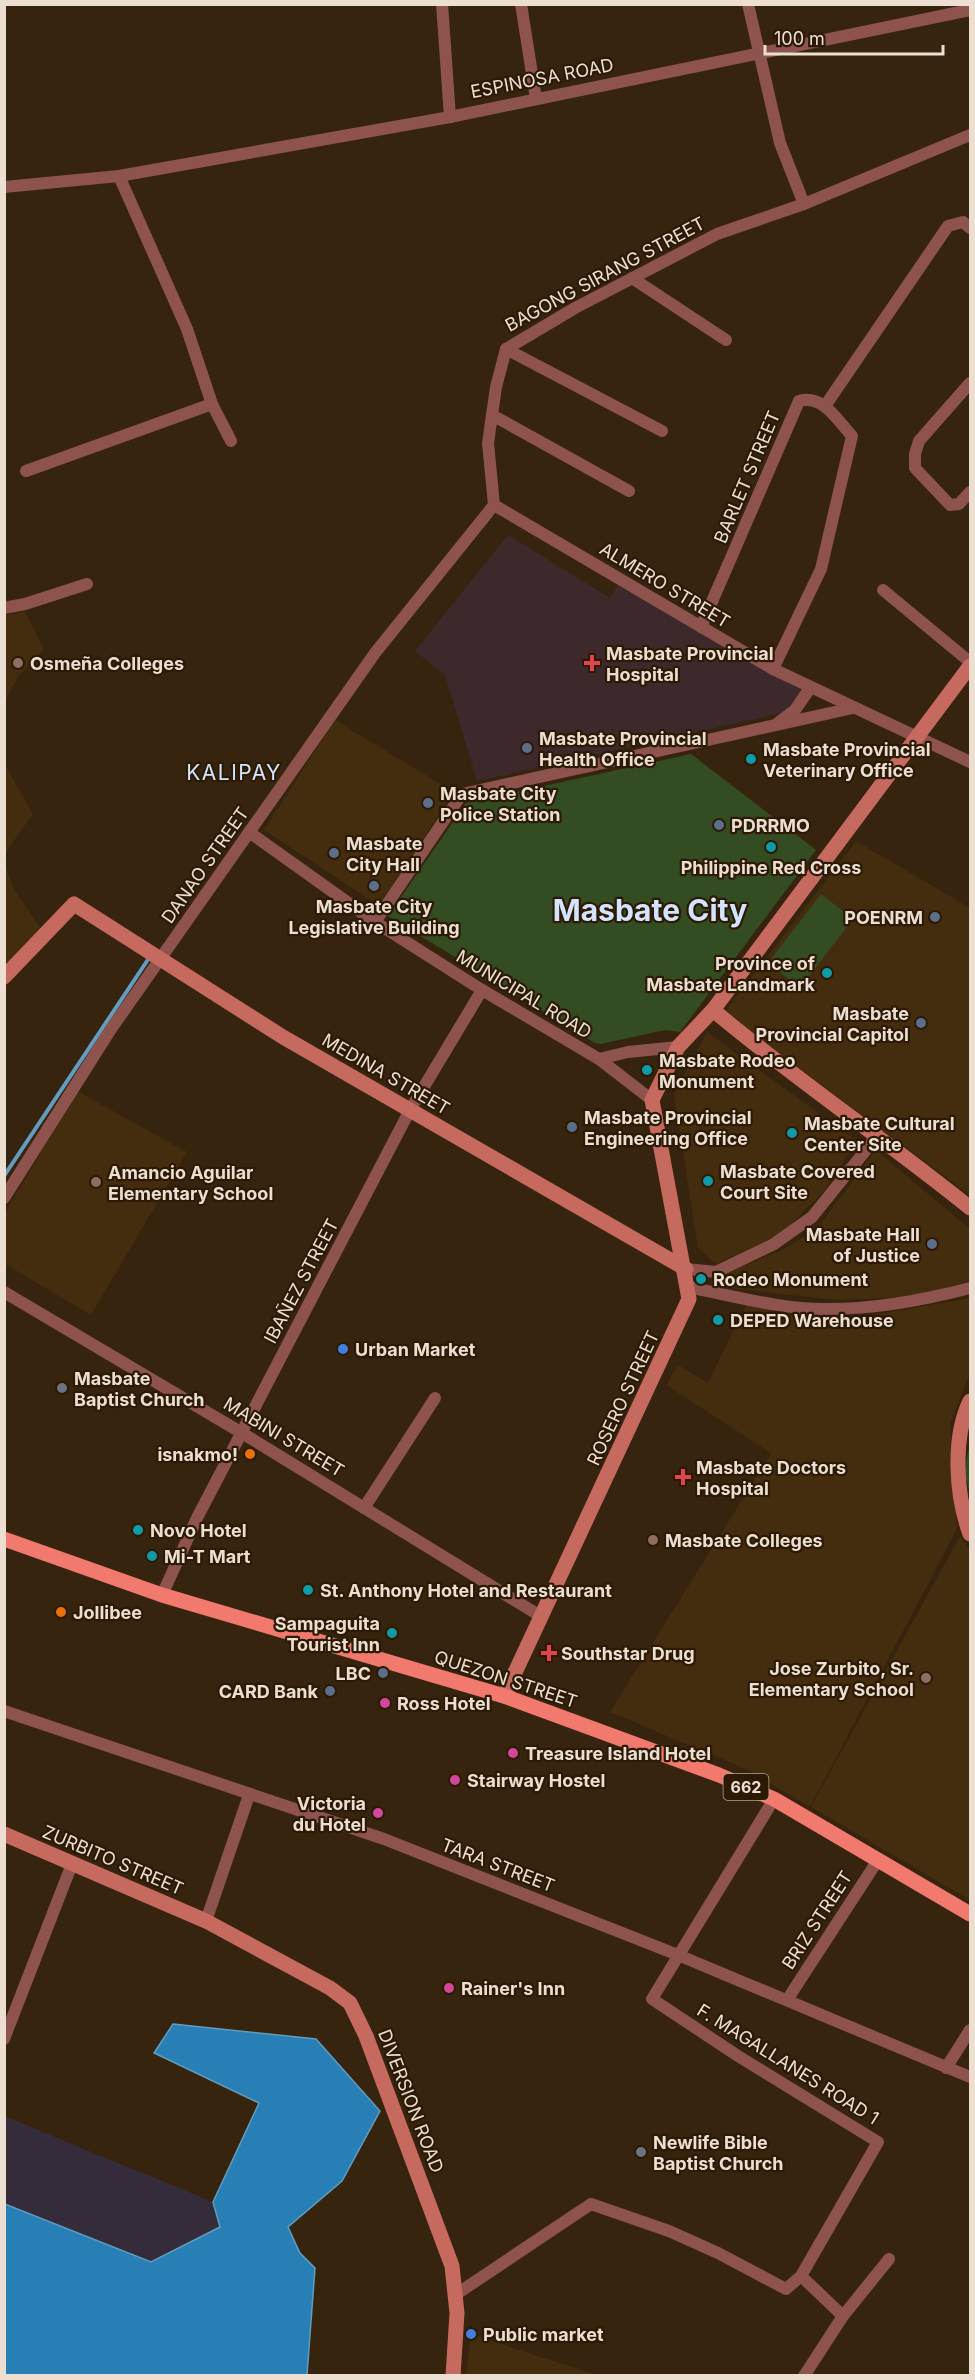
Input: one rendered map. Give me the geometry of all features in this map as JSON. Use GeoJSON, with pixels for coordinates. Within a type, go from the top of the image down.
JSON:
{"type":"FeatureCollection","features":[{"type":"Feature","properties":{"kind":"main road","name":"QUEZON STREET"},"geometry":{"type":"LineString","coordinates":[[4,1539],[162,1595],[504,1696],[719,1775],[774,1799],[970,1914]]}},
{"type":"Feature","properties":{"kind":"street"},"geometry":{"type":"LineString","coordinates":[[442,4],[450,117]]}},
{"type":"Feature","properties":{"kind":"street"},"geometry":{"type":"LineString","coordinates":[[521,4],[536,99]]}},
{"type":"Feature","properties":{"kind":"street"},"geometry":{"type":"LineString","coordinates":[[748,4],[783,153],[804,204]]}},
{"type":"Feature","properties":{"kind":"street","name":"ESPINOSA ROAD"},"geometry":{"type":"LineString","coordinates":[[4,187],[119,176],[450,117],[970,10]]}},
{"type":"Feature","properties":{"kind":"street","name":"BAGONG SIRANG STREET"},"geometry":{"type":"LineString","coordinates":[[494,505],[488,443],[506,348],[717,234],[804,204],[970,135]]}},
{"type":"Feature","properties":{"kind":"street"},"geometry":{"type":"LineString","coordinates":[[119,176],[187,329],[212,404],[231,441]]}},
{"type":"Feature","properties":{"kind":"street"},"geometry":{"type":"LineString","coordinates":[[773,669],[821,569],[852,436],[825,406],[948,226],[963,222],[970,228]]}},
{"type":"Feature","properties":{"kind":"street"},"geometry":{"type":"LineString","coordinates":[[632,278],[726,340]]}},
{"type":"Feature","properties":{"kind":"street"},"geometry":{"type":"LineString","coordinates":[[506,348],[662,431]]}},
{"type":"Feature","properties":{"kind":"street"},"geometry":{"type":"LineString","coordinates":[[969,494],[959,504],[950,505],[915,468],[915,453],[919,441],[970,383]]}},
{"type":"Feature","properties":{"kind":"street","name":"BARLET STREET"},"geometry":{"type":"LineString","coordinates":[[700,627],[771,470],[799,401],[809,398],[825,406]]}},
{"type":"Feature","properties":{"kind":"street"},"geometry":{"type":"LineString","coordinates":[[26,471],[212,404]]}},
{"type":"Feature","properties":{"kind":"street"},"geometry":{"type":"LineString","coordinates":[[492,415],[629,491]]}},
{"type":"Feature","properties":{"kind":"street","name":"ALMERO STREET"},"geometry":{"type":"LineString","coordinates":[[494,505],[773,669],[970,762]]}},
{"type":"Feature","properties":{"kind":"street","name":"DANAO STREET"},"geometry":{"type":"LineString","coordinates":[[4,1198],[111,1029],[375,653],[494,505]]}},
{"type":"Feature","properties":{"kind":"street"},"geometry":{"type":"LineString","coordinates":[[4,608],[26,604],[87,584]]}},
{"type":"Feature","properties":{"kind":"street"},"geometry":{"type":"LineString","coordinates":[[652,1100],[678,1047],[713,1010],[970,664],[883,590]]}},
{"type":"Feature","properties":{"kind":"street"},"geometry":{"type":"LineString","coordinates":[[773,726],[795,710],[810,688]]}},
{"type":"Feature","properties":{"kind":"street"},"geometry":{"type":"LineString","coordinates":[[375,922],[462,794],[853,708]]}},
{"type":"Feature","properties":{"kind":"street","name":"MUNICIPAL ROAD"},"geometry":{"type":"LineString","coordinates":[[249,832],[375,922],[482,990],[599,1059],[652,1100]]}},
{"type":"Feature","properties":{"kind":"street","name":"MEDINA STREET"},"geometry":{"type":"LineString","coordinates":[[4,977],[74,904],[283,1037],[686,1269]]}},
{"type":"Feature","properties":{"kind":"street","name":"IBAÑEZ STREET"},"geometry":{"type":"LineString","coordinates":[[162,1595],[198,1516],[410,1110],[482,990]]}},
{"type":"Feature","properties":{"kind":"street"},"geometry":{"type":"LineString","coordinates":[[713,1010],[770,1058],[878,1135],[970,1208]]}},
{"type":"Feature","properties":{"kind":"street"},"geometry":{"type":"LineString","coordinates":[[599,1059],[628,1052],[678,1047]]}},
{"type":"Feature","properties":{"kind":"street","name":"ROSERO STREET"},"geometry":{"type":"LineString","coordinates":[[504,1696],[689,1299],[686,1269],[652,1100]]}},
{"type":"Feature","properties":{"kind":"street"},"geometry":{"type":"LineString","coordinates":[[686,1269],[716,1272],[774,1244],[812,1216],[878,1135]]}},
{"type":"Feature","properties":{"kind":"street"},"geometry":{"type":"LineString","coordinates":[[712,1292],[716,1272]]}},
{"type":"Feature","properties":{"kind":"street"},"geometry":{"type":"LineString","coordinates":[[688,1287],[828,1310],[910,1303],[970,1288]]}},
{"type":"Feature","properties":{"kind":"street","name":"MABINI STREET"},"geometry":{"type":"LineString","coordinates":[[4,1292],[242,1432],[542,1617]]}},
{"type":"Feature","properties":{"kind":"street"},"geometry":{"type":"LineString","coordinates":[[364,1508],[435,1398]]}},
{"type":"Feature","properties":{"kind":"street"},"geometry":{"type":"LineString","coordinates":[[970,1401],[964,1413],[959,1457],[962,1513],[970,1534]]}},
{"type":"Feature","properties":{"kind":"street","name":"TARA STREET"},"geometry":{"type":"LineString","coordinates":[[4,1711],[384,1839],[678,1955],[970,2077]]}},
{"type":"Feature","properties":{"kind":"street"},"geometry":{"type":"LineString","coordinates":[[206,1921],[249,1795]]}},
{"type":"Feature","properties":{"kind":"street"},"geometry":{"type":"LineString","coordinates":[[678,1955],[774,1799]]}},
{"type":"Feature","properties":{"kind":"street","name":"ZURBITO STREET"},"geometry":{"type":"LineString","coordinates":[[4,1834],[206,1921]]}},
{"type":"Feature","properties":{"kind":"street","name":"BRIZ STREET"},"geometry":{"type":"LineString","coordinates":[[786,2000],[878,1860]]}},
{"type":"Feature","properties":{"kind":"street"},"geometry":{"type":"LineString","coordinates":[[4,2039],[72,1864]]}},
{"type":"Feature","properties":{"kind":"street","name":"DIVERSION ROAD"},"geometry":{"type":"LineString","coordinates":[[206,1921],[330,1988],[350,2003],[366,2036],[452,2266],[457,2331],[453,2376]]}},
{"type":"Feature","properties":{"kind":"street","name":"F. MAGALLANES ROAD 1"},"geometry":{"type":"LineString","coordinates":[[678,1955],[652,1999],[738,2056],[878,2142],[801,2276]]}},
{"type":"Feature","properties":{"kind":"street"},"geometry":{"type":"LineString","coordinates":[[946,2068],[970,2030]]}},
{"type":"Feature","properties":{"kind":"street"},"geometry":{"type":"LineString","coordinates":[[455,2295],[591,2204],[669,2231],[718,2253],[786,2289],[801,2276],[843,2316]]}},
{"type":"Feature","properties":{"kind":"street"},"geometry":{"type":"LineString","coordinates":[[804,2376],[843,2316],[889,2259]]}},
{"type":"Feature","properties":{"kind":"shaded area","name":"Masbate Provincial Hospital"},"geometry":{"type":"Polygon","coordinates":[[[508,535],[610,598],[619,584],[803,690],[786,712],[477,781],[445,675],[415,651],[508,535]]]}},
{"type":"Feature","properties":{"kind":"shaded area","name":"Osmeña Colleges"},"geometry":{"type":"Polygon","coordinates":[[[25,612],[44,649],[18,677],[5,701],[5,615],[25,612]]]}},
{"type":"Feature","properties":{"kind":"shaded area"},"geometry":{"type":"Polygon","coordinates":[[[335,720],[454,792],[379,906],[264,830],[335,720]]]}},
{"type":"Feature","properties":{"kind":"shaded area"},"geometry":{"type":"Polygon","coordinates":[[[5,765],[33,814],[5,853],[5,765]]]}},
{"type":"Feature","properties":{"kind":"shaded area"},"geometry":{"type":"Polygon","coordinates":[[[856,841],[970,908],[970,1195],[724,1013],[856,841]]]}},
{"type":"Feature","properties":{"kind":"shaded area"},"geometry":{"type":"Polygon","coordinates":[[[4,863],[15,891],[41,929],[4,966],[4,863]]]}},
{"type":"Feature","properties":{"kind":"shaded area"},"geometry":{"type":"Polygon","coordinates":[[[707,1032],[857,1141],[823,1192],[779,1236],[716,1264],[698,1248],[674,1094],[707,1032]]]}},
{"type":"Feature","properties":{"kind":"shaded area","name":"Amancio Aguilar Elementary School"},"geometry":{"type":"Polygon","coordinates":[[[77,1091],[187,1152],[91,1315],[5,1264],[5,1213],[77,1091]]]}},
{"type":"Feature","properties":{"kind":"shaded area"},"geometry":{"type":"Polygon","coordinates":[[[876,1150],[970,1229],[970,1280],[916,1297],[835,1300],[720,1287],[721,1275],[780,1251],[816,1230],[876,1150]]]}},
{"type":"Feature","properties":{"kind":"shaded area"},"geometry":{"type":"Polygon","coordinates":[[[970,1298],[970,1373],[950,1424],[957,1529],[810,1807],[748,1770],[610,1712],[771,1453],[666,1385],[678,1365],[708,1383],[747,1303],[786,1316],[863,1317],[970,1298]]]}},
{"type":"Feature","properties":{"kind":"shaded area","name":"Jose Zurbito, Sr. Elementary School"},"geometry":{"type":"Polygon","coordinates":[[[960,1536],[970,1550],[970,1900],[811,1807],[960,1536]]]}},
{"type":"Feature","properties":{"kind":"shaded area"},"geometry":{"type":"Polygon","coordinates":[[[4,2116],[213,2202],[221,2227],[151,2262],[5,2204],[4,2116]]]}},
{"type":"Feature","properties":{"kind":"shaded area"},"geometry":{"type":"Polygon","coordinates":[[[471,2334],[593,2374],[593,2375],[466,2375],[471,2334]]]}},
{"type":"Feature","properties":{"kind":"green space"},"geometry":{"type":"Polygon","coordinates":[[[691,754],[816,850],[680,1032],[665,1030],[601,1044],[595,1043],[388,916],[466,803],[691,754]]]}},
{"type":"Feature","properties":{"kind":"green space"},"geometry":{"type":"Polygon","coordinates":[[[821,894],[853,919],[800,988],[768,963],[821,894]]]}},
{"type":"Feature","properties":{"kind":"green space"},"geometry":{"type":"Polygon","coordinates":[[[970,1444],[970,1494],[964,1470],[970,1444]]]}},
{"type":"Feature","properties":{"kind":"water"},"geometry":{"type":"Polygon","coordinates":[[[173,2024],[316,2039],[380,2111],[342,2181],[288,2227],[300,2253],[315,2268],[307,2375],[5,2375],[5,2204],[151,2262],[220,2227],[213,2202],[259,2103],[154,2053],[173,2024]]]}},
{"type":"Feature","properties":{"kind":"waterway"},"geometry":{"type":"LineString","coordinates":[[4,1176],[149,958]]}},
{"type":"Feature","properties":{"kind":"place","name":"Osmeña Colleges"},"geometry":{"type":"Point","coordinates":[18,663]}},
{"type":"Feature","properties":{"kind":"place","name":"Masbate Provincial Hospital"},"geometry":{"type":"Point","coordinates":[592,663]}},
{"type":"Feature","properties":{"kind":"place","name":"Masbate Provincial Health Office"},"geometry":{"type":"Point","coordinates":[527,748]}},
{"type":"Feature","properties":{"kind":"place","name":"Masbate Provincial Veterinary Office"},"geometry":{"type":"Point","coordinates":[751,759]}},
{"type":"Feature","properties":{"kind":"place","name":"Masbate City Police Station"},"geometry":{"type":"Point","coordinates":[428,803]}},
{"type":"Feature","properties":{"kind":"place","name":"PDRRMO"},"geometry":{"type":"Point","coordinates":[719,825]}},
{"type":"Feature","properties":{"kind":"place","name":"Philippine Red Cross"},"geometry":{"type":"Point","coordinates":[771,847]}},
{"type":"Feature","properties":{"kind":"place","name":"Masbate City Hall"},"geometry":{"type":"Point","coordinates":[334,853]}},
{"type":"Feature","properties":{"kind":"place","name":"Masbate City Legislative Building"},"geometry":{"type":"Point","coordinates":[374,886]}},
{"type":"Feature","properties":{"kind":"place","name":"POENRM"},"geometry":{"type":"Point","coordinates":[935,917]}},
{"type":"Feature","properties":{"kind":"place","name":"Province of Masbate Landmark"},"geometry":{"type":"Point","coordinates":[827,973]}},
{"type":"Feature","properties":{"kind":"place","name":"Masbate Provincial Capitol"},"geometry":{"type":"Point","coordinates":[921,1023]}},
{"type":"Feature","properties":{"kind":"place","name":"Masbate Rodeo Monument"},"geometry":{"type":"Point","coordinates":[647,1070]}},
{"type":"Feature","properties":{"kind":"place","name":"Masbate Provincial Engineering Office"},"geometry":{"type":"Point","coordinates":[572,1127]}},
{"type":"Feature","properties":{"kind":"place","name":"Masbate Cultural Center Site"},"geometry":{"type":"Point","coordinates":[792,1133]}},
{"type":"Feature","properties":{"kind":"place","name":"Masbate Covered Court Site"},"geometry":{"type":"Point","coordinates":[708,1181]}},
{"type":"Feature","properties":{"kind":"place","name":"Amancio Aguilar Elementary School"},"geometry":{"type":"Point","coordinates":[96,1182]}},
{"type":"Feature","properties":{"kind":"place","name":"Masbate Hall of Justice"},"geometry":{"type":"Point","coordinates":[932,1244]}},
{"type":"Feature","properties":{"kind":"place","name":"Rodeo Monument"},"geometry":{"type":"Point","coordinates":[701,1279]}},
{"type":"Feature","properties":{"kind":"place","name":"DEPED Warehouse"},"geometry":{"type":"Point","coordinates":[718,1320]}},
{"type":"Feature","properties":{"kind":"place","name":"Urban Market"},"geometry":{"type":"Point","coordinates":[343,1349]}},
{"type":"Feature","properties":{"kind":"place","name":"Masbate Baptist Church"},"geometry":{"type":"Point","coordinates":[62,1388]}},
{"type":"Feature","properties":{"kind":"place","name":"isnakmo!"},"geometry":{"type":"Point","coordinates":[250,1454]}},
{"type":"Feature","properties":{"kind":"place","name":"Masbate Doctors Hospital"},"geometry":{"type":"Point","coordinates":[683,1477]}},
{"type":"Feature","properties":{"kind":"place","name":"Novo Hotel"},"geometry":{"type":"Point","coordinates":[138,1530]}},
{"type":"Feature","properties":{"kind":"place","name":"Masbate Colleges"},"geometry":{"type":"Point","coordinates":[653,1540]}},
{"type":"Feature","properties":{"kind":"place","name":"Mi-T Mart"},"geometry":{"type":"Point","coordinates":[152,1556]}},
{"type":"Feature","properties":{"kind":"place","name":"St. Anthony Hotel and Restaurant"},"geometry":{"type":"Point","coordinates":[308,1590]}},
{"type":"Feature","properties":{"kind":"place","name":"Jollibee"},"geometry":{"type":"Point","coordinates":[61,1612]}},
{"type":"Feature","properties":{"kind":"place","name":"Sampaguita Tourist Inn"},"geometry":{"type":"Point","coordinates":[392,1633]}},
{"type":"Feature","properties":{"kind":"place","name":"Southstar Drug"},"geometry":{"type":"Point","coordinates":[549,1653]}},
{"type":"Feature","properties":{"kind":"place","name":"LBC"},"geometry":{"type":"Point","coordinates":[383,1673]}},
{"type":"Feature","properties":{"kind":"place","name":"Jose Zurbito, Sr. Elementary School"},"geometry":{"type":"Point","coordinates":[926,1678]}},
{"type":"Feature","properties":{"kind":"place","name":"CARD Bank"},"geometry":{"type":"Point","coordinates":[330,1691]}},
{"type":"Feature","properties":{"kind":"place","name":"Ross Hotel"},"geometry":{"type":"Point","coordinates":[385,1703]}},
{"type":"Feature","properties":{"kind":"place","name":"Treasure Island Hotel"},"geometry":{"type":"Point","coordinates":[513,1753]}},
{"type":"Feature","properties":{"kind":"place","name":"Stairway Hostel"},"geometry":{"type":"Point","coordinates":[455,1780]}},
{"type":"Feature","properties":{"kind":"place","name":"Victoria du Hotel"},"geometry":{"type":"Point","coordinates":[378,1813]}},
{"type":"Feature","properties":{"kind":"place","name":"Rainer's Inn"},"geometry":{"type":"Point","coordinates":[449,1988]}},
{"type":"Feature","properties":{"kind":"place","name":"Newlife Bible Baptist Church"},"geometry":{"type":"Point","coordinates":[641,2152]}},
{"type":"Feature","properties":{"kind":"place","name":"Public market"},"geometry":{"type":"Point","coordinates":[471,2334]}},
{"type":"Feature","properties":{"kind":"district","name":"KALIPAY"},"geometry":{"type":"Point","coordinates":[234,772]}},
{"type":"Feature","properties":{"kind":"district","name":"Masbate City"},"geometry":{"type":"Point","coordinates":[650,910]}}]}
